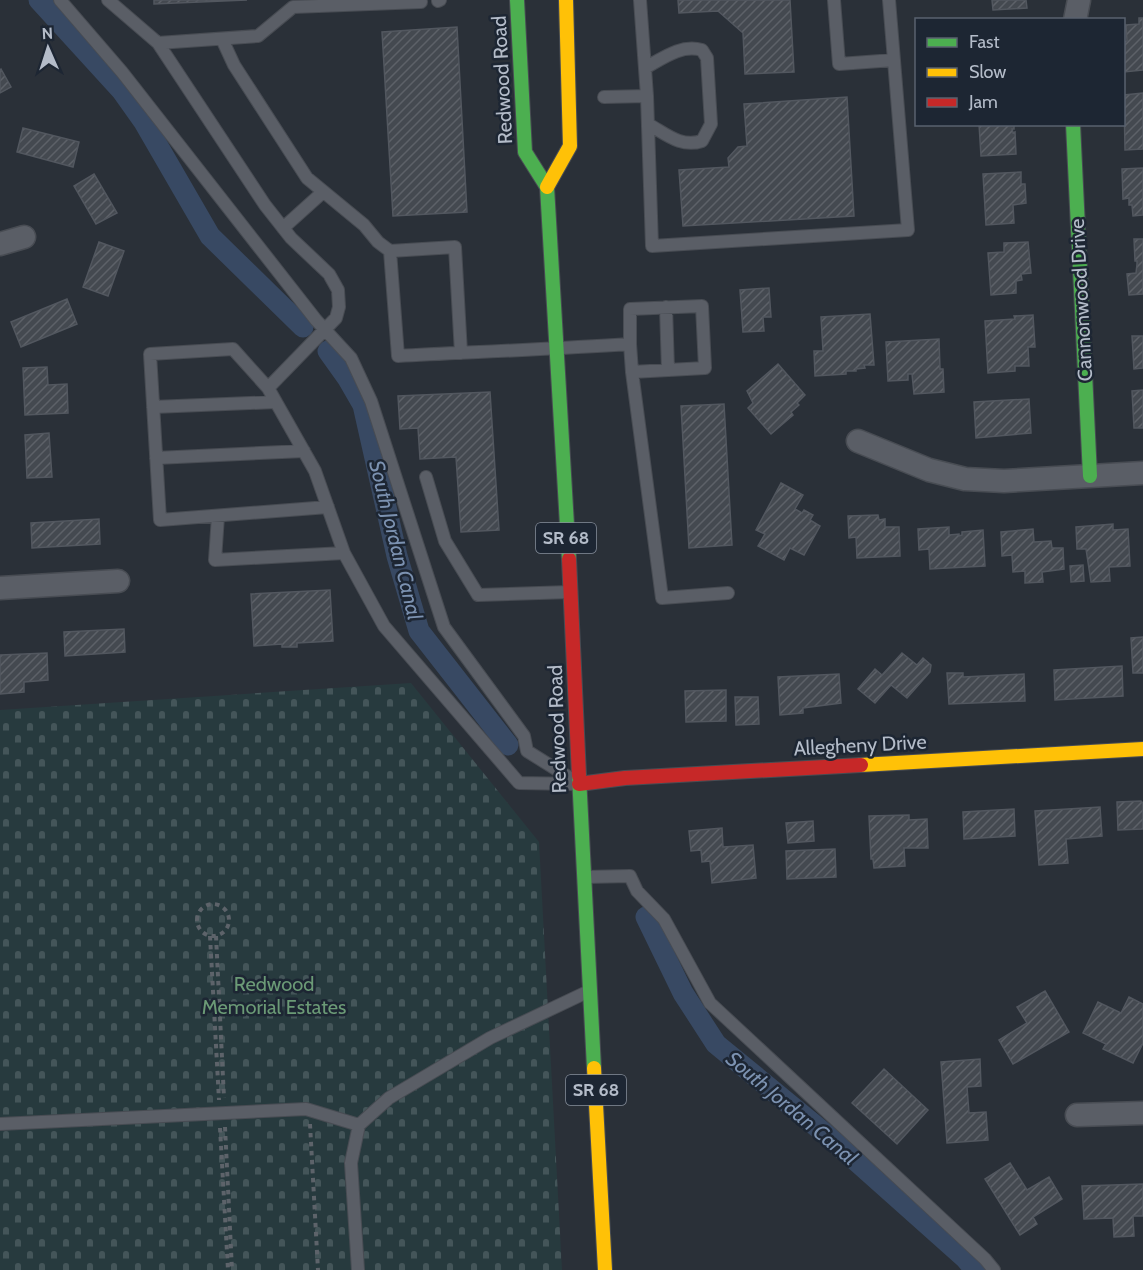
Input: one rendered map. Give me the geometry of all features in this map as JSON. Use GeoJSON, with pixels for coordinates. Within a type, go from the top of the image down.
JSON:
{"type":"FeatureCollection","features":[{"type":"Feature","properties":{"kind":"main road","name":"Redwood Road"},"geometry":{"type":"LineString","coordinates":[[517,0],[525,152],[547,187],[606,1270]]}},
{"type":"Feature","properties":{"kind":"main road"},"geometry":{"type":"LineString","coordinates":[[554,0],[568,40]]}},
{"type":"Feature","properties":{"kind":"main road"},"geometry":{"type":"LineString","coordinates":[[547,187],[570,146],[567,0]]}},
{"type":"Feature","properties":{"kind":"main road","name":"Cannonwood Drive"},"geometry":{"type":"LineString","coordinates":[[1073,126],[1090,476]]}},
{"type":"Feature","properties":{"kind":"main road","name":"Allegheny Drive"},"geometry":{"type":"LineString","coordinates":[[579,784],[625,778],[1143,749]]}},
{"type":"Feature","properties":{"kind":"street"},"geometry":{"type":"LineString","coordinates":[[1075,18],[1079,0]]}},
{"type":"Feature","properties":{"kind":"street"},"geometry":{"type":"LineString","coordinates":[[0,244],[24,237]]}},
{"type":"Feature","properties":{"kind":"street"},"geometry":{"type":"LineString","coordinates":[[858,441],[929,470],[965,479],[1004,481],[1143,473]]}},
{"type":"Feature","properties":{"kind":"street"},"geometry":{"type":"LineString","coordinates":[[0,588],[118,581]]}},
{"type":"Feature","properties":{"kind":"street"},"geometry":{"type":"LineString","coordinates":[[1077,1115],[1143,1113]]}},
{"type":"Feature","properties":{"kind":"lane"},"geometry":{"type":"LineString","coordinates":[[60,0],[122,72],[326,330],[351,358],[371,401],[444,627],[524,736],[527,751],[579,784]]}},
{"type":"Feature","properties":{"kind":"lane"},"geometry":{"type":"LineString","coordinates":[[108,0],[158,43],[264,205],[291,238],[329,274],[338,290],[339,307],[336,318],[268,388]]}},
{"type":"Feature","properties":{"kind":"lane"},"geometry":{"type":"LineString","coordinates":[[640,0],[647,96],[652,246],[908,230],[889,0]]}},
{"type":"Feature","properties":{"kind":"lane"},"geometry":{"type":"LineString","coordinates":[[834,0],[839,64],[894,60]]}},
{"type":"Feature","properties":{"kind":"lane"},"geometry":{"type":"LineString","coordinates":[[158,43],[258,36],[293,7],[421,2]]}},
{"type":"Feature","properties":{"kind":"lane"},"geometry":{"type":"LineString","coordinates":[[222,39],[234,65],[307,178],[364,225],[378,242],[390,251],[455,247],[460,353]]}},
{"type":"Feature","properties":{"kind":"lane"},"geometry":{"type":"LineString","coordinates":[[645,68],[677,51],[692,47],[702,50],[707,58],[711,124],[702,141],[693,144],[681,143],[648,124]]}},
{"type":"Feature","properties":{"kind":"lane"},"geometry":{"type":"LineString","coordinates":[[604,97],[647,96]]}},
{"type":"Feature","properties":{"kind":"lane"},"geometry":{"type":"LineString","coordinates":[[284,228],[323,192]]}},
{"type":"Feature","properties":{"kind":"lane"},"geometry":{"type":"LineString","coordinates":[[390,251],[398,356],[630,344]]}},
{"type":"Feature","properties":{"kind":"lane"},"geometry":{"type":"LineString","coordinates":[[632,372],[705,368],[702,306],[630,309],[632,372],[662,598],[728,593]]}},
{"type":"Feature","properties":{"kind":"lane"},"geometry":{"type":"LineString","coordinates":[[666,308],[668,370]]}},
{"type":"Feature","properties":{"kind":"lane"},"geometry":{"type":"LineString","coordinates":[[328,507],[160,520],[150,354],[233,349],[268,388],[315,471],[328,507],[344,553],[384,626],[519,783],[579,784]]}},
{"type":"Feature","properties":{"kind":"lane"},"geometry":{"type":"LineString","coordinates":[[153,407],[276,402]]}},
{"type":"Feature","properties":{"kind":"lane"},"geometry":{"type":"LineString","coordinates":[[156,458],[304,452]]}},
{"type":"Feature","properties":{"kind":"lane"},"geometry":{"type":"LineString","coordinates":[[426,477],[445,541],[478,595],[570,592]]}},
{"type":"Feature","properties":{"kind":"lane"},"geometry":{"type":"LineString","coordinates":[[218,516],[215,560],[344,553]]}},
{"type":"Feature","properties":{"kind":"lane"},"geometry":{"type":"LineString","coordinates":[[584,877],[630,876],[637,891],[664,919],[710,1003],[985,1259],[994,1270]]}},
{"type":"Feature","properties":{"kind":"lane"},"geometry":{"type":"LineString","coordinates":[[358,1270],[351,1162],[359,1125],[389,1098],[480,1044],[590,991]]}},
{"type":"Feature","properties":{"kind":"lane"},"geometry":{"type":"LineString","coordinates":[[0,1124],[309,1110],[359,1125]]}},
{"type":"Feature","properties":{"kind":"path"},"geometry":{"type":"LineString","coordinates":[[209,904],[222,907],[229,917],[226,929],[216,936],[202,932],[197,923],[201,909],[209,904]]}},
{"type":"Feature","properties":{"kind":"path"},"geometry":{"type":"LineString","coordinates":[[309,1110],[318,1270]]}},
{"type":"Feature","properties":{"kind":"green space","name":"Redwood Memorial Estates"},"geometry":{"type":"Polygon","coordinates":[[[411,683],[539,842],[562,1270],[0,1270],[0,710],[411,683]]]}},
{"type":"Feature","properties":{"kind":"building"},"geometry":{"type":"Polygon","coordinates":[[[154,0],[247,0],[154,4],[154,0]]]}},
{"type":"Feature","properties":{"kind":"building"},"geometry":{"type":"Polygon","coordinates":[[[678,0],[790,0],[794,72],[745,74],[743,33],[718,11],[679,13],[678,0]]]}},
{"type":"Feature","properties":{"kind":"building"},"geometry":{"type":"Polygon","coordinates":[[[992,0],[1026,0],[1027,8],[993,10],[992,0]]]}},
{"type":"Feature","properties":{"kind":"building"},"geometry":{"type":"Polygon","coordinates":[[[1139,18],[1143,18],[1143,70],[1125,72],[1126,25],[1139,24],[1139,18]]]}},
{"type":"Feature","properties":{"kind":"building"},"geometry":{"type":"Polygon","coordinates":[[[457,27],[467,212],[393,216],[382,32],[457,27]]]}},
{"type":"Feature","properties":{"kind":"building"},"geometry":{"type":"Polygon","coordinates":[[[0,70],[11,87],[0,93],[0,70]]]}},
{"type":"Feature","properties":{"kind":"building"},"geometry":{"type":"Polygon","coordinates":[[[1143,93],[1143,149],[1125,150],[1125,95],[1143,93]]]}},
{"type":"Feature","properties":{"kind":"building"},"geometry":{"type":"Polygon","coordinates":[[[847,97],[854,216],[683,226],[679,170],[729,167],[728,158],[738,147],[747,146],[744,104],[847,97]]]}},
{"type":"Feature","properties":{"kind":"building"},"geometry":{"type":"Polygon","coordinates":[[[979,126],[1014,126],[1012,129],[1013,133],[1015,132],[1016,154],[981,156],[979,126]]]}},
{"type":"Feature","properties":{"kind":"building"},"geometry":{"type":"Polygon","coordinates":[[[23,128],[79,142],[73,167],[17,152],[23,128]]]}},
{"type":"Feature","properties":{"kind":"building"},"geometry":{"type":"Polygon","coordinates":[[[1143,168],[1143,215],[1133,216],[1129,198],[1123,199],[1122,169],[1143,168]]]}},
{"type":"Feature","properties":{"kind":"building"},"geometry":{"type":"Polygon","coordinates":[[[1021,172],[1021,184],[1025,184],[1026,203],[1013,205],[1014,223],[986,225],[983,174],[1021,172]]]}},
{"type":"Feature","properties":{"kind":"building"},"geometry":{"type":"Polygon","coordinates":[[[94,174],[117,213],[96,224],[74,186],[94,174]]]}},
{"type":"Feature","properties":{"kind":"building"},"geometry":{"type":"Polygon","coordinates":[[[1134,239],[1143,239],[1143,294],[1129,295],[1127,274],[1136,273],[1137,264],[1134,239]]]}},
{"type":"Feature","properties":{"kind":"building"},"geometry":{"type":"Polygon","coordinates":[[[99,242],[124,251],[108,296],[83,287],[99,242]]]}},
{"type":"Feature","properties":{"kind":"building"},"geometry":{"type":"Polygon","coordinates":[[[1028,242],[1031,273],[1021,274],[1022,280],[1016,281],[1016,293],[991,295],[988,253],[1004,252],[1004,243],[1028,242]]]}},
{"type":"Feature","properties":{"kind":"building"},"geometry":{"type":"Polygon","coordinates":[[[769,288],[771,317],[763,317],[764,331],[743,332],[740,290],[769,288]]]}},
{"type":"Feature","properties":{"kind":"building"},"geometry":{"type":"Polygon","coordinates":[[[67,299],[77,324],[21,347],[11,322],[67,299]]]}},
{"type":"Feature","properties":{"kind":"building"},"geometry":{"type":"Polygon","coordinates":[[[870,314],[874,365],[864,365],[865,368],[846,371],[846,374],[815,376],[814,351],[823,351],[821,317],[870,314]]]}},
{"type":"Feature","properties":{"kind":"building"},"geometry":{"type":"Polygon","coordinates":[[[1033,315],[1035,347],[1028,347],[1029,366],[1015,366],[1015,371],[988,373],[985,321],[1033,315]]]}},
{"type":"Feature","properties":{"kind":"building"},"geometry":{"type":"Polygon","coordinates":[[[1132,336],[1143,336],[1143,368],[1134,369],[1132,336]]]}},
{"type":"Feature","properties":{"kind":"building"},"geometry":{"type":"Polygon","coordinates":[[[939,339],[940,369],[943,369],[944,392],[914,394],[912,374],[908,374],[908,380],[888,381],[886,342],[939,339]]]}},
{"type":"Feature","properties":{"kind":"building"},"geometry":{"type":"Polygon","coordinates":[[[778,364],[805,395],[791,412],[793,415],[771,434],[748,408],[753,403],[747,391],[778,364]]]}},
{"type":"Feature","properties":{"kind":"building"},"geometry":{"type":"Polygon","coordinates":[[[47,367],[48,385],[67,384],[68,413],[25,415],[23,368],[47,367]]]}},
{"type":"Feature","properties":{"kind":"building"},"geometry":{"type":"Polygon","coordinates":[[[1143,390],[1143,428],[1134,428],[1132,391],[1143,390]]]}},
{"type":"Feature","properties":{"kind":"building"},"geometry":{"type":"Polygon","coordinates":[[[490,392],[499,530],[461,532],[456,457],[420,459],[418,428],[400,429],[398,396],[490,392]]]}},
{"type":"Feature","properties":{"kind":"building"},"geometry":{"type":"Polygon","coordinates":[[[1029,399],[1031,433],[976,438],[974,402],[1029,399]]]}},
{"type":"Feature","properties":{"kind":"building"},"geometry":{"type":"Polygon","coordinates":[[[724,404],[732,545],[689,548],[681,406],[724,404]]]}},
{"type":"Feature","properties":{"kind":"building"},"geometry":{"type":"Polygon","coordinates":[[[49,433],[52,477],[27,478],[25,435],[49,433]]]}},
{"type":"Feature","properties":{"kind":"building"},"geometry":{"type":"Polygon","coordinates":[[[781,483],[803,495],[795,509],[802,513],[804,510],[813,515],[810,520],[820,526],[804,555],[790,548],[784,560],[758,546],[765,534],[756,530],[781,483]]]}},
{"type":"Feature","properties":{"kind":"building"},"geometry":{"type":"Polygon","coordinates":[[[878,515],[879,520],[885,519],[885,527],[899,527],[900,556],[857,558],[856,537],[849,538],[848,516],[878,515]]]}},
{"type":"Feature","properties":{"kind":"building"},"geometry":{"type":"Polygon","coordinates":[[[99,519],[100,544],[32,548],[31,523],[99,519]]]}},
{"type":"Feature","properties":{"kind":"building"},"geometry":{"type":"Polygon","coordinates":[[[1113,524],[1113,530],[1128,529],[1130,566],[1109,567],[1110,581],[1091,582],[1086,549],[1077,549],[1076,527],[1113,524]]]}},
{"type":"Feature","properties":{"kind":"building"},"geometry":{"type":"Polygon","coordinates":[[[949,527],[949,535],[959,534],[959,536],[962,532],[983,530],[985,566],[930,569],[929,549],[919,550],[918,529],[949,527]]]}},
{"type":"Feature","properties":{"kind":"building"},"geometry":{"type":"Polygon","coordinates":[[[1033,529],[1034,542],[1051,541],[1052,548],[1063,548],[1064,569],[1042,572],[1043,582],[1025,583],[1025,571],[1013,572],[1012,555],[1002,556],[1001,532],[1033,529]]]}},
{"type":"Feature","properties":{"kind":"building"},"geometry":{"type":"Polygon","coordinates":[[[1083,565],[1084,581],[1071,582],[1070,566],[1083,565]]]}},
{"type":"Feature","properties":{"kind":"building"},"geometry":{"type":"Polygon","coordinates":[[[330,590],[333,641],[297,643],[297,647],[282,647],[282,644],[254,646],[251,594],[330,590]]]}},
{"type":"Feature","properties":{"kind":"building"},"geometry":{"type":"Polygon","coordinates":[[[124,629],[125,652],[65,656],[64,632],[124,629]]]}},
{"type":"Feature","properties":{"kind":"building"},"geometry":{"type":"Polygon","coordinates":[[[1143,637],[1143,673],[1133,673],[1131,638],[1143,637]]]}},
{"type":"Feature","properties":{"kind":"building"},"geometry":{"type":"Polygon","coordinates":[[[47,653],[48,680],[24,682],[24,692],[0,694],[0,655],[47,653]]]}},
{"type":"Feature","properties":{"kind":"building"},"geometry":{"type":"Polygon","coordinates":[[[902,653],[917,665],[923,658],[931,665],[930,672],[907,698],[891,685],[875,703],[858,689],[875,669],[882,675],[902,653]]]}},
{"type":"Feature","properties":{"kind":"building"},"geometry":{"type":"Polygon","coordinates":[[[1122,666],[1123,696],[1055,700],[1054,670],[1122,666]]]}},
{"type":"Feature","properties":{"kind":"building"},"geometry":{"type":"Polygon","coordinates":[[[947,673],[963,673],[963,677],[1024,674],[1025,701],[949,704],[947,673]]]}},
{"type":"Feature","properties":{"kind":"building"},"geometry":{"type":"Polygon","coordinates":[[[839,674],[841,703],[803,708],[803,713],[780,715],[778,677],[839,674]]]}},
{"type":"Feature","properties":{"kind":"building"},"geometry":{"type":"Polygon","coordinates":[[[726,690],[726,721],[686,722],[685,691],[726,690]]]}},
{"type":"Feature","properties":{"kind":"building"},"geometry":{"type":"Polygon","coordinates":[[[735,697],[758,697],[759,724],[736,725],[735,697]]]}},
{"type":"Feature","properties":{"kind":"building"},"geometry":{"type":"Polygon","coordinates":[[[1141,801],[1143,803],[1143,829],[1118,830],[1117,802],[1141,801]]]}},
{"type":"Feature","properties":{"kind":"building"},"geometry":{"type":"Polygon","coordinates":[[[1100,807],[1102,836],[1066,839],[1068,863],[1039,865],[1035,811],[1100,807]]]}},
{"type":"Feature","properties":{"kind":"building"},"geometry":{"type":"Polygon","coordinates":[[[1014,809],[1015,836],[964,839],[963,812],[1014,809]]]}},
{"type":"Feature","properties":{"kind":"building"},"geometry":{"type":"Polygon","coordinates":[[[909,815],[909,820],[927,819],[928,848],[904,848],[905,866],[874,868],[873,859],[871,859],[869,816],[909,815]]]}},
{"type":"Feature","properties":{"kind":"building"},"geometry":{"type":"Polygon","coordinates":[[[813,821],[814,841],[788,843],[786,823],[813,821]]]}},
{"type":"Feature","properties":{"kind":"building"},"geometry":{"type":"Polygon","coordinates":[[[722,828],[723,847],[753,845],[756,878],[712,883],[710,861],[702,862],[701,850],[691,851],[689,831],[722,828]]]}},
{"type":"Feature","properties":{"kind":"building"},"geometry":{"type":"Polygon","coordinates":[[[835,849],[836,877],[787,879],[786,851],[835,849]]]}},
{"type":"Feature","properties":{"kind":"building"},"geometry":{"type":"Polygon","coordinates":[[[1045,991],[1069,1032],[1013,1064],[999,1040],[1027,1023],[1017,1007],[1045,991]]]}},
{"type":"Feature","properties":{"kind":"building"},"geometry":{"type":"Polygon","coordinates":[[[1129,997],[1143,1004],[1143,1043],[1133,1063],[1103,1049],[1106,1044],[1083,1033],[1098,1002],[1121,1013],[1129,997]]]}},
{"type":"Feature","properties":{"kind":"building"},"geometry":{"type":"Polygon","coordinates":[[[980,1059],[981,1086],[967,1087],[969,1113],[986,1112],[988,1140],[947,1143],[941,1062],[980,1059]]]}},
{"type":"Feature","properties":{"kind":"building"},"geometry":{"type":"Polygon","coordinates":[[[884,1069],[928,1110],[897,1144],[852,1103],[884,1069]]]}},
{"type":"Feature","properties":{"kind":"building"},"geometry":{"type":"Polygon","coordinates":[[[1010,1163],[1027,1190],[1049,1177],[1062,1199],[1033,1217],[1037,1224],[1020,1235],[985,1179],[1010,1163]]]}},
{"type":"Feature","properties":{"kind":"building"},"geometry":{"type":"Polygon","coordinates":[[[1143,1184],[1143,1216],[1133,1216],[1134,1236],[1114,1237],[1113,1218],[1084,1219],[1082,1186],[1143,1184]]]}},
{"type":"Feature","properties":{"kind":"waterway","name":"South Jordan Canal"},"geometry":{"type":"LineString","coordinates":[[39,0],[122,91],[144,122],[210,236],[303,327]]}},
{"type":"Feature","properties":{"kind":"waterway","name":"South Jordan Canal"},"geometry":{"type":"LineString","coordinates":[[328,351],[363,405],[397,556],[419,631],[508,745]]}},
{"type":"Feature","properties":{"kind":"waterway","name":"South Jordan Canal"},"geometry":{"type":"LineString","coordinates":[[646,917],[683,993],[716,1044],[828,1136],[966,1259],[975,1270]]}},
{"type":"Feature","properties":{"kind":"traffic: fast"},"geometry":{"type":"LineString","coordinates":[[517,0],[525,152],[547,187],[569,559]]}},
{"type":"Feature","properties":{"kind":"traffic: fast"},"geometry":{"type":"LineString","coordinates":[[1073,126],[1090,476]]}},
{"type":"Feature","properties":{"kind":"traffic: fast"},"geometry":{"type":"LineString","coordinates":[[579,776],[594,1068]]}},
{"type":"Feature","properties":{"kind":"traffic: slow"},"geometry":{"type":"LineString","coordinates":[[547,187],[570,146],[566,0]]}},
{"type":"Feature","properties":{"kind":"traffic: slow"},"geometry":{"type":"LineString","coordinates":[[861,765],[1143,749]]}},
{"type":"Feature","properties":{"kind":"traffic: slow"},"geometry":{"type":"LineString","coordinates":[[594,1068],[605,1270]]}},
{"type":"Feature","properties":{"kind":"traffic: jam"},"geometry":{"type":"LineString","coordinates":[[569,559],[579,776]]}},
{"type":"Feature","properties":{"kind":"traffic: jam"},"geometry":{"type":"LineString","coordinates":[[579,784],[625,778],[861,765]]}}]}
